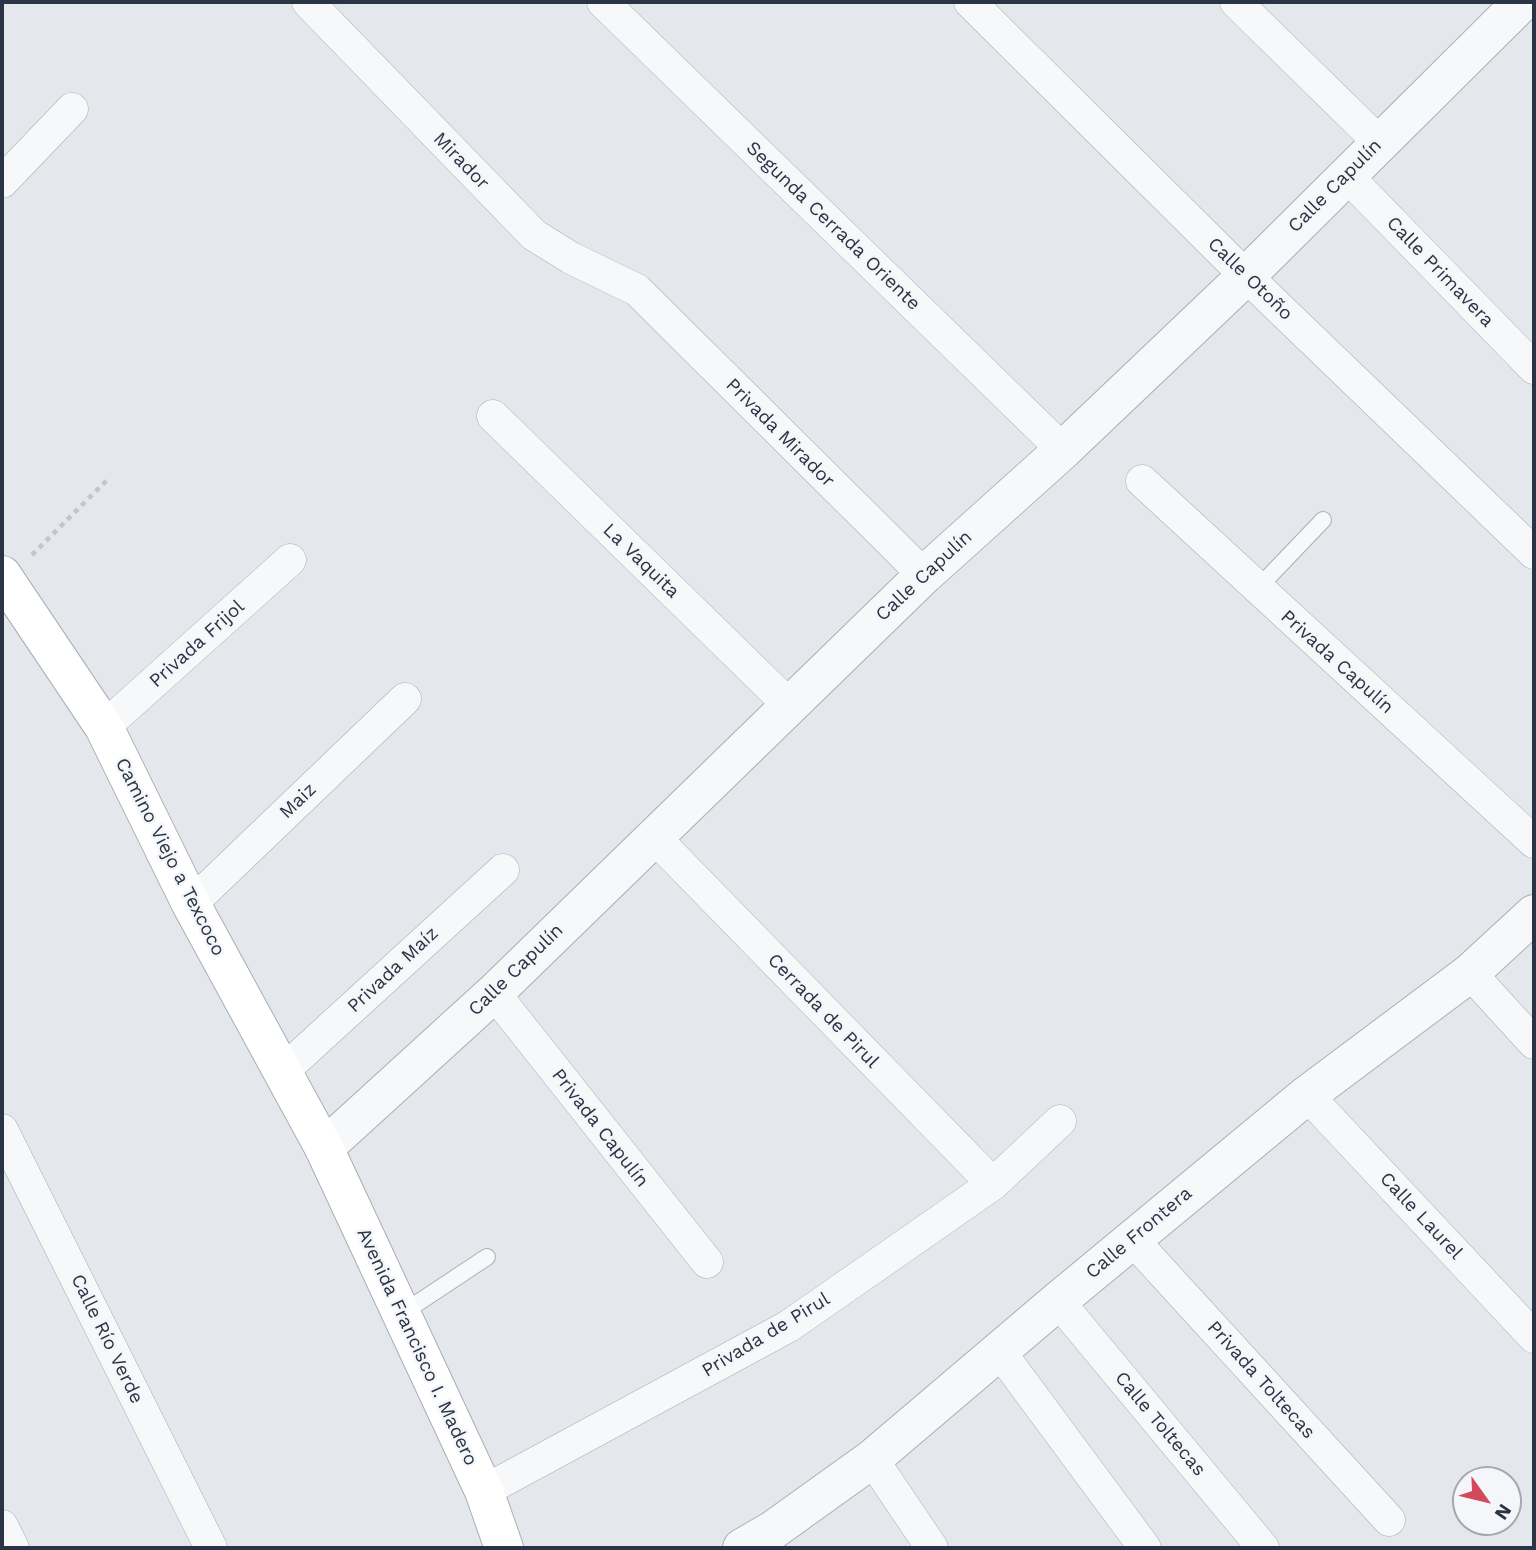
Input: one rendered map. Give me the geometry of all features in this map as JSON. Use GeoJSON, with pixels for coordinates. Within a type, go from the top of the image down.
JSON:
{"type":"FeatureCollection","features":[{"type":"Feature","properties":{"kind":"main road","name":"Camino Viejo a Texcoco"},"geometry":{"type":"LineString","coordinates":[[4,578],[104,727],[191,904],[324,1148]]}},
{"type":"Feature","properties":{"kind":"main road","name":"Avenida Francisco I. Madero"},"geometry":{"type":"LineString","coordinates":[[324,1148],[484,1491],[504,1548]]}},
{"type":"Feature","properties":{"kind":"street","name":"Mirador"},"geometry":{"type":"LineString","coordinates":[[307,2],[534,235],[571,258],[637,290]]}},
{"type":"Feature","properties":{"kind":"street","name":"Segunda Cerrada Oriente"},"geometry":{"type":"LineString","coordinates":[[603,2],[1063,450]]}},
{"type":"Feature","properties":{"kind":"street","name":"Calle Otoño"},"geometry":{"type":"LineString","coordinates":[[970,2],[1246,276],[1534,553]]}},
{"type":"Feature","properties":{"kind":"street"},"geometry":{"type":"LineString","coordinates":[[1236,2],[1379,142]]}},
{"type":"Feature","properties":{"kind":"street","name":"Calle Capulín"},"geometry":{"type":"LineString","coordinates":[[324,1148],[494,993],[923,575],[1063,450],[1246,276],[1522,2]]}},
{"type":"Feature","properties":{"kind":"street"},"geometry":{"type":"LineString","coordinates":[[2,182],[72,109]]}},
{"type":"Feature","properties":{"kind":"street","name":"Calle Primavera"},"geometry":{"type":"LineString","coordinates":[[1346,175],[1526,355]]}},
{"type":"Feature","properties":{"kind":"street","name":"Privada Mirador"},"geometry":{"type":"LineString","coordinates":[[637,290],[923,575]]}},
{"type":"Feature","properties":{"kind":"street","name":"La Vaquita"},"geometry":{"type":"LineString","coordinates":[[493,416],[789,705]]}},
{"type":"Feature","properties":{"kind":"street","name":"Privada Capulín"},"geometry":{"type":"LineString","coordinates":[[1142,481],[1534,842]]}},
{"type":"Feature","properties":{"kind":"street","name":"Privada Frijol"},"geometry":{"type":"LineString","coordinates":[[104,727],[290,560]]}},
{"type":"Feature","properties":{"kind":"street","name":"Maiz"},"geometry":{"type":"LineString","coordinates":[[191,904],[405,699]]}},
{"type":"Feature","properties":{"kind":"street","name":"Cerrada de Pirul"},"geometry":{"type":"LineString","coordinates":[[654,837],[993,1184]]}},
{"type":"Feature","properties":{"kind":"street","name":"Privada Maíz"},"geometry":{"type":"LineString","coordinates":[[283,1071],[503,870]]}},
{"type":"Feature","properties":{"kind":"street","name":"Calle Frontera"},"geometry":{"type":"LineString","coordinates":[[765,1542],[872,1459],[1307,1095],[1470,973],[1534,914]]}},
{"type":"Feature","properties":{"kind":"street"},"geometry":{"type":"LineString","coordinates":[[1470,973],[1534,1044]]}},
{"type":"Feature","properties":{"kind":"street","name":"Privada Capulín"},"geometry":{"type":"LineString","coordinates":[[494,993],[707,1262]]}},
{"type":"Feature","properties":{"kind":"street","name":"Calle Laurel"},"geometry":{"type":"LineString","coordinates":[[1307,1095],[1534,1337]]}},
{"type":"Feature","properties":{"kind":"street","name":"Privada de Pirul"},"geometry":{"type":"LineString","coordinates":[[484,1491],[789,1326],[993,1184],[1060,1121]]}},
{"type":"Feature","properties":{"kind":"street","name":"Calle Río Verde"},"geometry":{"type":"LineString","coordinates":[[2,1130],[211,1548]]}},
{"type":"Feature","properties":{"kind":"street","name":"Privada Toltecas"},"geometry":{"type":"LineString","coordinates":[[1132,1240],[1389,1520]]}},
{"type":"Feature","properties":{"kind":"street","name":"Calle Toltecas"},"geometry":{"type":"LineString","coordinates":[[1058,1301],[1263,1548]]}},
{"type":"Feature","properties":{"kind":"street"},"geometry":{"type":"LineString","coordinates":[[1000,1352],[1145,1548]]}},
{"type":"Feature","properties":{"kind":"street"},"geometry":{"type":"LineString","coordinates":[[872,1459],[932,1548]]}},
{"type":"Feature","properties":{"kind":"street"},"geometry":{"type":"LineString","coordinates":[[2,1526],[13,1548]]}},
{"type":"Feature","properties":{"kind":"lane"},"geometry":{"type":"LineString","coordinates":[[1257,589],[1323,520]]}},
{"type":"Feature","properties":{"kind":"lane"},"geometry":{"type":"LineString","coordinates":[[401,1314],[487,1256]]}},
{"type":"Feature","properties":{"kind":"path"},"geometry":{"type":"LineString","coordinates":[[4,578],[108,479]]}}]}
